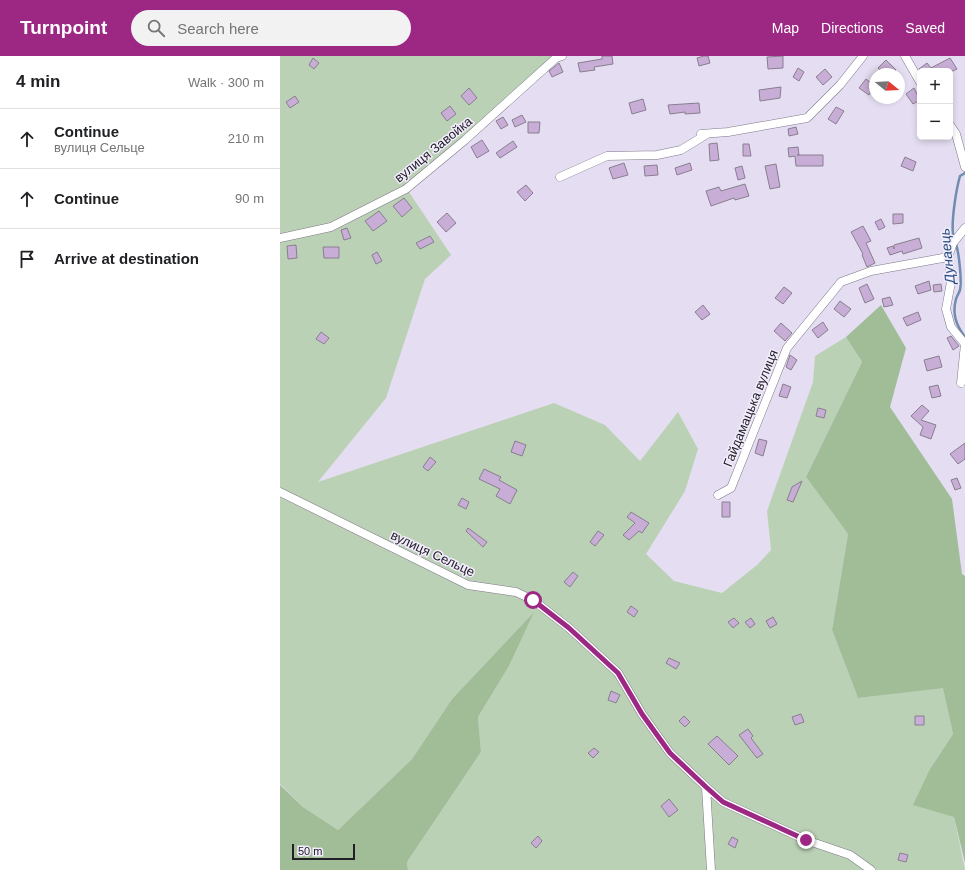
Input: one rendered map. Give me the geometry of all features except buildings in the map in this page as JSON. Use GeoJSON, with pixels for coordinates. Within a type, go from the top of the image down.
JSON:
{"type":"FeatureCollection","features":[{"type":"Feature","properties":{"kind":"street","name":"вулиця Завойка"},"geometry":{"type":"LineString","coordinates":[[280,238],[331,227],[406,189],[465,140],[556,58],[562,56]]}},
{"type":"Feature","properties":{"kind":"street"},"geometry":{"type":"LineString","coordinates":[[560,177],[607,156],[657,155],[681,150],[704,134],[728,132],[807,118],[840,85],[863,56]]}},
{"type":"Feature","properties":{"kind":"street"},"geometry":{"type":"LineString","coordinates":[[905,56],[917,77]]}},
{"type":"Feature","properties":{"kind":"street"},"geometry":{"type":"LineString","coordinates":[[953,130],[956,134],[965,167]]}},
{"type":"Feature","properties":{"kind":"street"},"geometry":{"type":"LineString","coordinates":[[961,383],[965,344],[951,327],[946,309],[951,282],[948,257],[956,240],[965,228]]}},
{"type":"Feature","properties":{"kind":"street","name":"Гайдамацька вулиця"},"geometry":{"type":"LineString","coordinates":[[718,495],[731,488],[787,348],[841,282],[871,271],[948,257]]}},
{"type":"Feature","properties":{"kind":"street","name":"вулиця Сельце"},"geometry":{"type":"LineString","coordinates":[[280,492],[468,584],[516,592],[533,600],[569,628],[618,673],[642,714],[670,753],[723,802],[806,840],[850,855],[871,870]]}},
{"type":"Feature","properties":{"kind":"street"},"geometry":{"type":"LineString","coordinates":[[706,787],[711,870]]}},
{"type":"Feature","properties":{"kind":"green space"},"geometry":{"type":"Polygon","coordinates":[[[280,56],[562,56],[407,189],[451,255],[425,279],[386,398],[318,482],[554,403],[605,425],[640,461],[678,412],[698,449],[685,491],[646,554],[674,581],[722,593],[757,565],[771,550],[767,511],[813,382],[815,356],[846,337],[862,362],[806,477],[848,534],[832,630],[858,698],[943,687],[953,734],[930,769],[954,817],[965,870],[408,870],[407,862],[481,752],[478,717],[509,666],[533,613],[452,699],[412,759],[338,830],[303,807],[280,784],[280,56]]]}},
{"type":"Feature","properties":{"kind":"green space"},"geometry":{"type":"Polygon","coordinates":[[[881,305],[906,348],[890,407],[952,499],[962,574],[965,576],[965,863],[954,817],[913,805],[930,769],[953,734],[943,688],[858,698],[832,630],[848,534],[806,477],[862,362],[846,337],[881,305]]]}},
{"type":"Feature","properties":{"kind":"green space"},"geometry":{"type":"Polygon","coordinates":[[[534,612],[509,666],[478,717],[481,752],[407,862],[408,870],[280,870],[280,785],[303,807],[338,830],[412,759],[452,699],[534,612]]]}},
{"type":"Feature","properties":{"kind":"waterway","name":"Дунаець"},"geometry":{"type":"LineString","coordinates":[[954,239],[953,217],[955,199],[960,176],[965,173]]}},
{"type":"Feature","properties":{"kind":"waterway","name":"Дунаець"},"geometry":{"type":"LineString","coordinates":[[956,244],[961,280],[960,290],[956,299],[954,310],[957,324],[965,337]]}},
{"type":"Feature","properties":{"kind":"route"},"geometry":{"type":"LineString","coordinates":[[533,600],[569,628],[618,673],[642,714],[670,753],[723,802],[806,840]]}}]}
